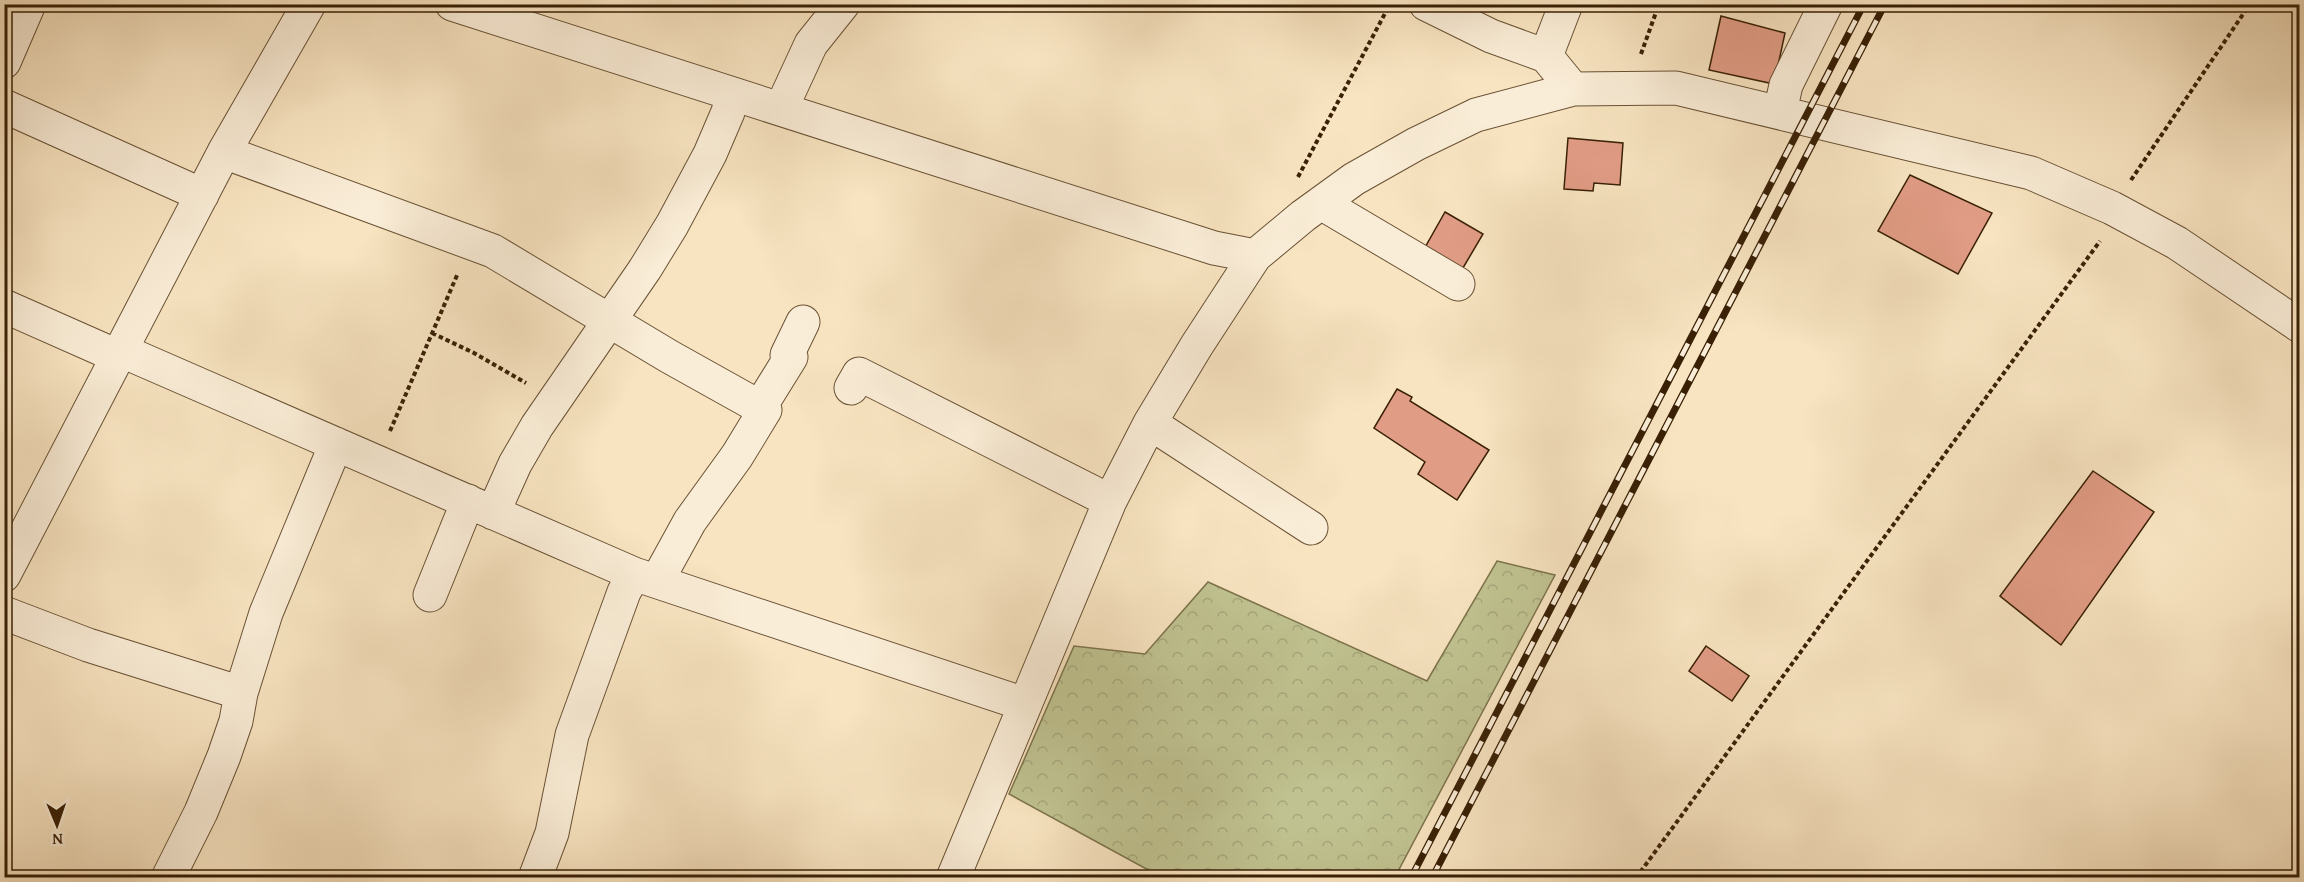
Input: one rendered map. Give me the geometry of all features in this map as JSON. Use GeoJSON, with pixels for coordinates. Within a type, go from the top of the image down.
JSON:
{"type":"FeatureCollection","features":[{"type":"Feature","properties":{"kind":"street"},"geometry":{"type":"LineString","coordinates":[[4,62],[29,4]]}},
{"type":"Feature","properties":{"kind":"street"},"geometry":{"type":"LineString","coordinates":[[4,575],[224,152],[309,4]]}},
{"type":"Feature","properties":{"kind":"street"},"geometry":{"type":"LineString","coordinates":[[452,4],[1214,248],[1255,256]]}},
{"type":"Feature","properties":{"kind":"street"},"geometry":{"type":"LineString","coordinates":[[1426,4],[1491,36],[1546,56],[1573,89]]}},
{"type":"Feature","properties":{"kind":"street"},"geometry":{"type":"LineString","coordinates":[[1546,56],[1566,4]]}},
{"type":"Feature","properties":{"kind":"street"},"geometry":{"type":"LineString","coordinates":[[1780,112],[1786,85],[1826,4]]}},
{"type":"Feature","properties":{"kind":"street"},"geometry":{"type":"LineString","coordinates":[[780,109],[812,44],[842,5]]}},
{"type":"Feature","properties":{"kind":"street"},"geometry":{"type":"LineString","coordinates":[[953,878],[1110,501],[1150,423],[1255,256],[1302,216],[1354,178],[1476,115],[1573,89],[1676,88],[2031,173],[2116,211],[2177,243],[2300,326]]}},
{"type":"Feature","properties":{"kind":"street"},"geometry":{"type":"LineString","coordinates":[[430,595],[481,507],[515,464],[555,399],[645,269],[710,154],[728,112],[732,94]]}},
{"type":"Feature","properties":{"kind":"street"},"geometry":{"type":"LineString","coordinates":[[4,106],[202,195]]}},
{"type":"Feature","properties":{"kind":"street"},"geometry":{"type":"LineString","coordinates":[[224,152],[493,251],[609,321],[765,410],[737,456],[646,578],[624,592],[572,735],[552,833],[535,878]]}},
{"type":"Feature","properties":{"kind":"street"},"geometry":{"type":"LineString","coordinates":[[1322,203],[1458,285]]}},
{"type":"Feature","properties":{"kind":"street"},"geometry":{"type":"LineString","coordinates":[[4,306],[336,444],[646,578],[1024,704]]}},
{"type":"Feature","properties":{"kind":"street"},"geometry":{"type":"LineString","coordinates":[[760,407],[791,357],[787,355],[803,322]]}},
{"type":"Feature","properties":{"kind":"street"},"geometry":{"type":"LineString","coordinates":[[851,388],[859,374],[1110,501]]}},
{"type":"Feature","properties":{"kind":"street"},"geometry":{"type":"LineString","coordinates":[[1150,423],[1311,528]]}},
{"type":"Feature","properties":{"kind":"street"},"geometry":{"type":"LineString","coordinates":[[168,878],[201,812],[224,756],[266,613],[336,444]]}},
{"type":"Feature","properties":{"kind":"street"},"geometry":{"type":"LineString","coordinates":[[4,613],[88,645],[241,693]]}},
{"type":"Feature","properties":{"kind":"path"},"geometry":{"type":"LineString","coordinates":[[1297,179],[1390,4]]}},
{"type":"Feature","properties":{"kind":"path"},"geometry":{"type":"LineString","coordinates":[[1629,88],[1659,4]]}},
{"type":"Feature","properties":{"kind":"path"},"geometry":{"type":"LineString","coordinates":[[1636,878],[2116,211],[2250,4]]}},
{"type":"Feature","properties":{"kind":"path"},"geometry":{"type":"LineString","coordinates":[[377,462],[472,243]]}},
{"type":"Feature","properties":{"kind":"path"},"geometry":{"type":"LineString","coordinates":[[432,333],[474,353],[555,399]]}},
{"type":"Feature","properties":{"kind":"green space"},"geometry":{"type":"Polygon","coordinates":[[[1497,561],[1555,575],[1395,877],[1161,877],[1009,794],[1074,646],[1145,654],[1208,582],[1427,681],[1497,561]]]}},
{"type":"Feature","properties":{"kind":"building"},"geometry":{"type":"Polygon","coordinates":[[[1721,16],[1785,33],[1774,84],[1709,70],[1721,16]]]}},
{"type":"Feature","properties":{"kind":"building"},"geometry":{"type":"Polygon","coordinates":[[[1568,138],[1623,143],[1620,185],[1594,183],[1593,191],[1564,189],[1568,138]]]}},
{"type":"Feature","properties":{"kind":"building"},"geometry":{"type":"Polygon","coordinates":[[[1910,175],[1992,213],[1958,274],[1878,231],[1910,175]]]}},
{"type":"Feature","properties":{"kind":"building"},"geometry":{"type":"Polygon","coordinates":[[[1445,212],[1483,234],[1460,273],[1423,251],[1445,212]]]}},
{"type":"Feature","properties":{"kind":"building"},"geometry":{"type":"Polygon","coordinates":[[[1397,389],[1412,397],[1410,401],[1489,450],[1457,500],[1418,474],[1425,462],[1374,428],[1397,389]]]}},
{"type":"Feature","properties":{"kind":"building"},"geometry":{"type":"Polygon","coordinates":[[[2093,471],[2154,512],[2061,645],[2000,596],[2093,471]]]}},
{"type":"Feature","properties":{"kind":"building"},"geometry":{"type":"Polygon","coordinates":[[[1706,646],[1749,676],[1732,701],[1689,671],[1706,646]]]}},
{"type":"Feature","properties":{"kind":"railway"},"geometry":{"type":"LineString","coordinates":[[1411,878],[1864,4]]}},
{"type":"Feature","properties":{"kind":"railway"},"geometry":{"type":"LineString","coordinates":[[1432,878],[1885,4]]}}]}
